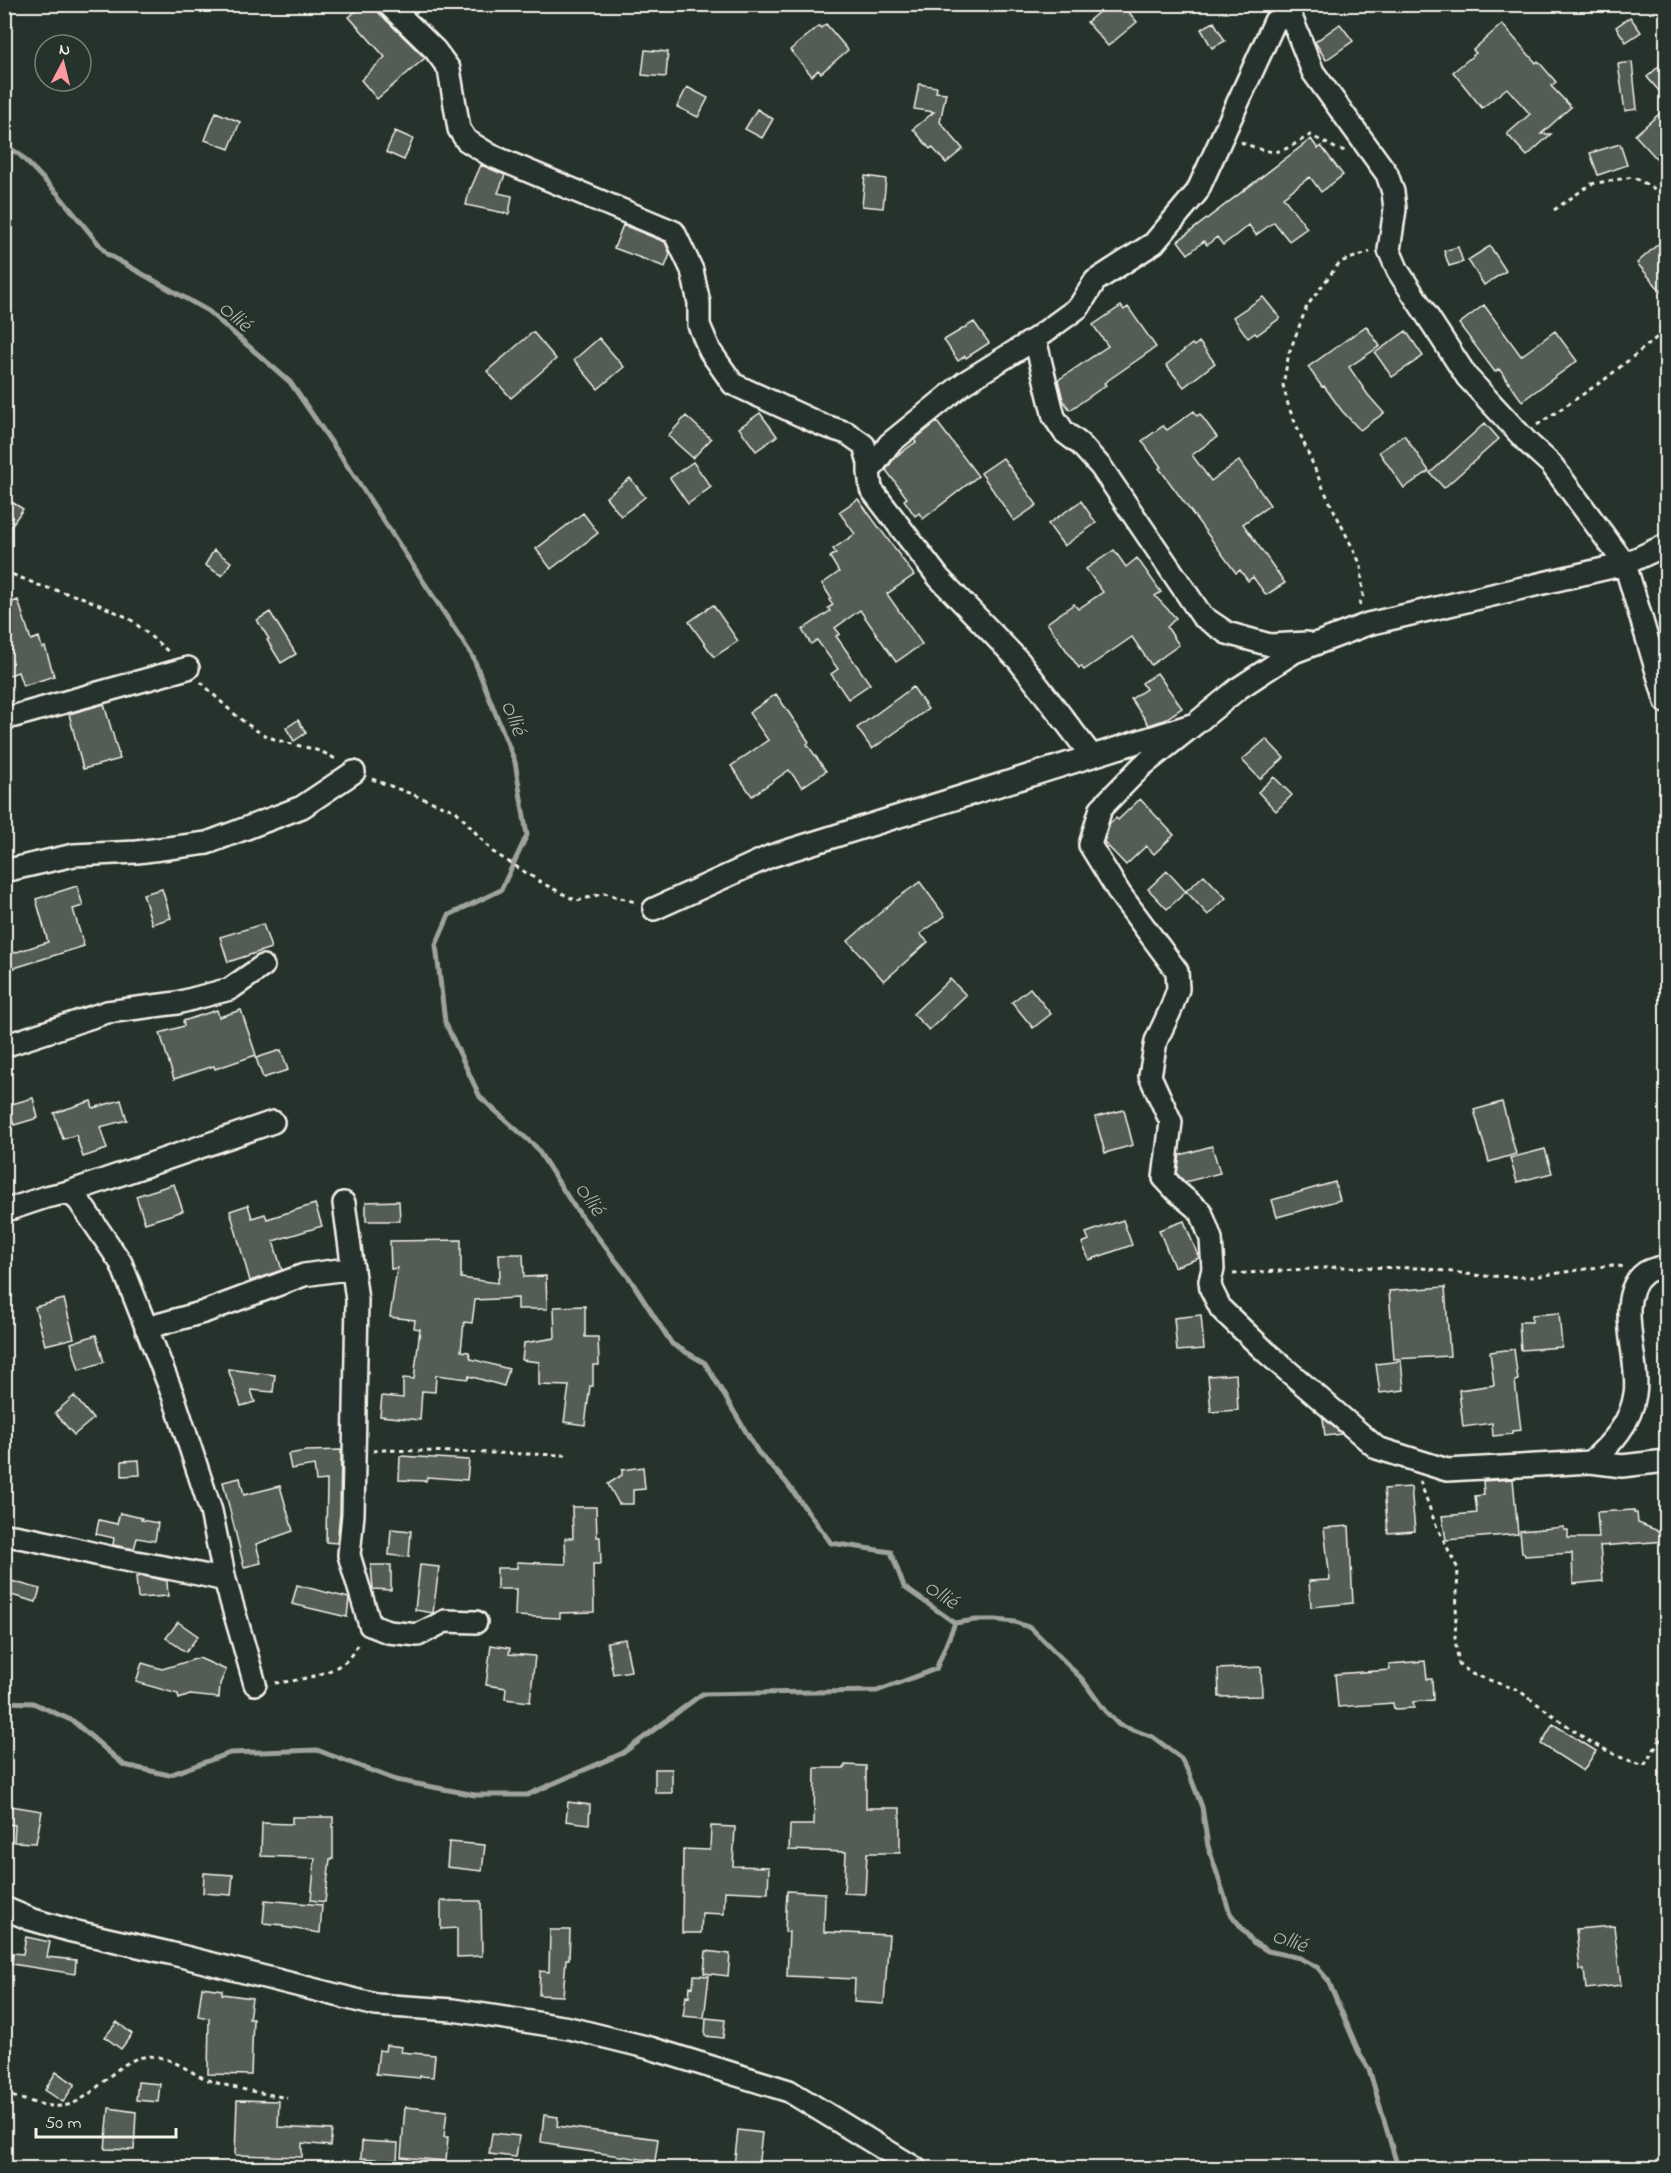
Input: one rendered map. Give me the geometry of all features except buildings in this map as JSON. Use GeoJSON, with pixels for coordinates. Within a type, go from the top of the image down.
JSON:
{"type":"FeatureCollection","features":[{"type":"Feature","properties":{"kind":"street"},"geometry":{"type":"LineString","coordinates":[[388,4],[435,50],[449,69],[459,129],[466,140],[490,155],[674,232],[692,270],[699,303],[699,325],[710,351],[733,384],[822,425],[847,433],[864,445],[869,463],[871,489],[932,569],[1018,661],[1091,755]]}},
{"type":"Feature","properties":{"kind":"street"},"geometry":{"type":"LineString","coordinates":[[869,472],[890,444],[964,383],[1035,339],[1078,307],[1095,281],[1154,243],[1197,192],[1275,21],[1290,7],[1313,72],[1387,174],[1393,192],[1395,209],[1389,249],[1398,270],[1467,377],[1521,436],[1551,464],[1626,564],[1666,702]]}},
{"type":"Feature","properties":{"kind":"street"},"geometry":{"type":"LineString","coordinates":[[1035,339],[1054,417],[1064,432],[1080,444],[1101,467],[1202,616],[1227,633],[1270,645],[1317,643]]}},
{"type":"Feature","properties":{"kind":"street"},"geometry":{"type":"LineString","coordinates":[[1666,545],[1626,564],[1368,624],[1294,652],[1239,688],[1142,766],[1101,808],[1090,845],[1120,894],[1177,971],[1178,989],[1156,1041],[1150,1076],[1171,1122],[1164,1178],[1201,1212],[1211,1239],[1211,1289],[1221,1309],[1267,1353],[1377,1448],[1447,1470],[1590,1462],[1622,1466],[1666,1461]]}},
{"type":"Feature","properties":{"kind":"street"},"geometry":{"type":"LineString","coordinates":[[4,719],[188,668]]}},
{"type":"Feature","properties":{"kind":"street"},"geometry":{"type":"LineString","coordinates":[[654,909],[771,856],[1196,724]]}},
{"type":"Feature","properties":{"kind":"street"},"geometry":{"type":"LineString","coordinates":[[4,872],[74,855],[137,852],[207,843],[302,807],[354,772]]}},
{"type":"Feature","properties":{"kind":"street"},"geometry":{"type":"LineString","coordinates":[[4,1046],[107,1012],[177,1003],[230,988],[263,966]]}},
{"type":"Feature","properties":{"kind":"street"},"geometry":{"type":"LineString","coordinates":[[4,1211],[69,1192],[273,1122]]}},
{"type":"Feature","properties":{"kind":"street"},"geometry":{"type":"LineString","coordinates":[[69,1192],[79,1201],[121,1263],[174,1398],[211,1511],[225,1580],[255,1684]]}},
{"type":"Feature","properties":{"kind":"street"},"geometry":{"type":"LineString","coordinates":[[344,1203],[357,1300],[353,1514],[349,1555],[370,1625],[388,1632],[418,1635],[446,1621],[476,1623]]}},
{"type":"Feature","properties":{"kind":"street"},"geometry":{"type":"LineString","coordinates":[[1590,1462],[1613,1442],[1627,1420],[1636,1393],[1629,1317],[1631,1294],[1636,1282],[1646,1272],[1666,1266]]}},
{"type":"Feature","properties":{"kind":"street"},"geometry":{"type":"LineString","coordinates":[[146,1328],[204,1312],[304,1275],[353,1268]]}},
{"type":"Feature","properties":{"kind":"street"},"geometry":{"type":"LineString","coordinates":[[4,1535],[114,1558],[177,1568],[225,1580]]}},
{"type":"Feature","properties":{"kind":"street"},"geometry":{"type":"LineString","coordinates":[[4,1908],[30,1919],[68,1930],[376,2005],[476,2013],[569,2028],[650,2048],[789,2091],[915,2169]]}},
{"type":"Feature","properties":{"kind":"path"},"geometry":{"type":"LineString","coordinates":[[1222,135],[1261,150],[1280,152],[1310,135],[1337,149],[1356,153]]}},
{"type":"Feature","properties":{"kind":"path"},"geometry":{"type":"LineString","coordinates":[[1554,210],[1591,184],[1633,177],[1666,195]]}},
{"type":"Feature","properties":{"kind":"path"},"geometry":{"type":"LineString","coordinates":[[1347,632],[1363,596],[1361,566],[1323,488],[1289,408],[1283,384],[1289,352],[1307,306],[1340,262],[1374,251],[1389,249]]}},
{"type":"Feature","properties":{"kind":"path"},"geometry":{"type":"LineString","coordinates":[[1521,436],[1604,380],[1666,330]]}},
{"type":"Feature","properties":{"kind":"path"},"geometry":{"type":"LineString","coordinates":[[4,571],[41,586],[84,598],[129,618],[188,668],[226,707],[267,736],[328,753],[354,772],[456,811],[493,852],[544,884],[577,901],[604,893],[654,909]]}},
{"type":"Feature","properties":{"kind":"path"},"geometry":{"type":"LineString","coordinates":[[1212,1274],[1246,1274],[1338,1267],[1410,1268],[1482,1276],[1532,1276],[1612,1265],[1646,1272]]}},
{"type":"Feature","properties":{"kind":"path"},"geometry":{"type":"LineString","coordinates":[[354,1454],[384,1450],[566,1455]]}},
{"type":"Feature","properties":{"kind":"path"},"geometry":{"type":"LineString","coordinates":[[1413,1460],[1435,1523],[1458,1569],[1455,1639],[1459,1664],[1472,1674],[1518,1690],[1590,1742],[1644,1766],[1666,1730]]}},
{"type":"Feature","properties":{"kind":"path"},"geometry":{"type":"LineString","coordinates":[[255,1684],[289,1682],[325,1671],[347,1661],[370,1625]]}},
{"type":"Feature","properties":{"kind":"path"},"geometry":{"type":"LineString","coordinates":[[4,2094],[54,2106],[68,2105],[82,2100],[125,2063],[145,2056],[166,2059],[211,2081],[287,2098]]}},
{"type":"Feature","properties":{"kind":"waterway","name":"Ollié"},"geometry":{"type":"LineString","coordinates":[[4,145],[19,154],[58,194],[107,254],[208,311],[290,382],[473,657],[515,762],[527,835],[501,890],[449,915],[436,945],[445,1022],[480,1097],[536,1147],[573,1205],[630,1279],[672,1344],[705,1363],[758,1452],[786,1482],[831,1543],[891,1552],[904,1587],[955,1623],[997,1620],[1015,1622],[1031,1628],[1082,1679],[1105,1711],[1119,1725],[1153,1737],[1181,1758],[1202,1807],[1208,1846],[1230,1913],[1253,1942],[1268,1951],[1300,1958],[1317,1967],[1328,1980],[1360,2055],[1369,2069],[1398,2168]]}},
{"type":"Feature","properties":{"kind":"waterway"},"geometry":{"type":"LineString","coordinates":[[4,1702],[33,1703],[73,1721],[124,1765],[169,1775],[230,1753],[317,1750],[396,1780],[475,1795],[527,1795],[623,1753],[702,1694],[877,1691],[936,1669],[955,1623]]}}]}
